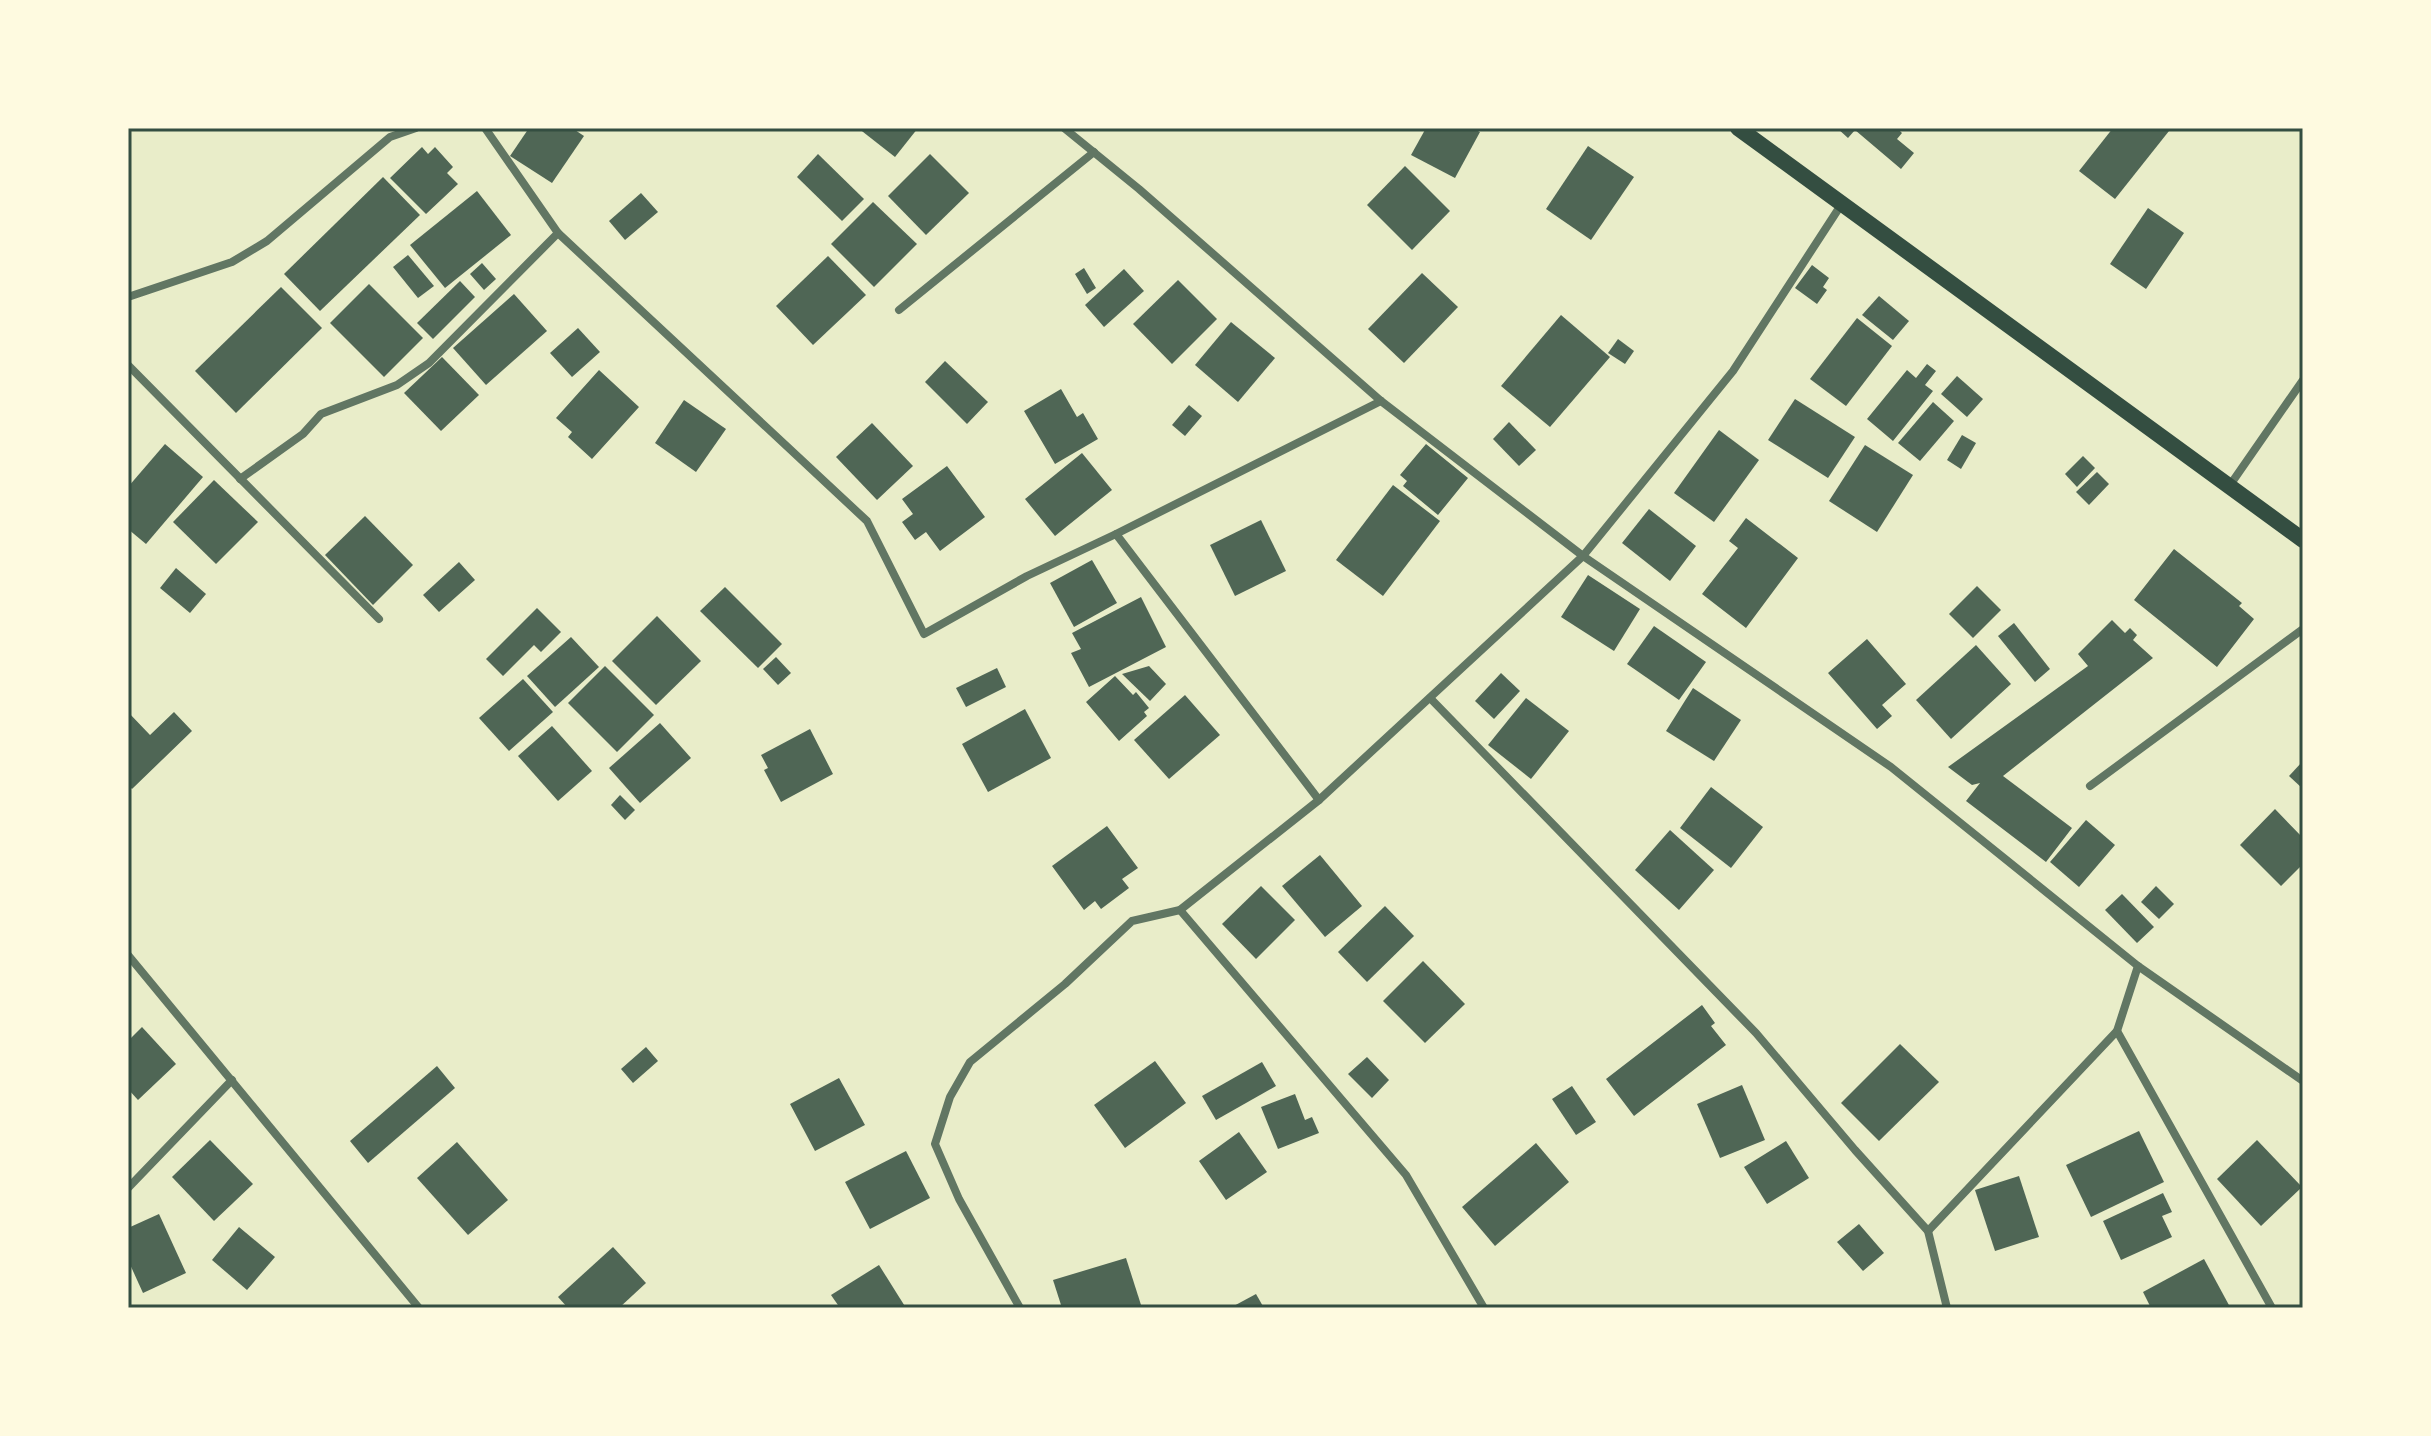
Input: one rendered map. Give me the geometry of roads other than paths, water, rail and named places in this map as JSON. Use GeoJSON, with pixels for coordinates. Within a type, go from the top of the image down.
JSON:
{"type":"FeatureCollection","features":[{"type":"Feature","properties":{"kind":"main road"},"geometry":{"type":"LineString","coordinates":[[1738,128],[2303,540]]}},
{"type":"Feature","properties":{"kind":"street"},"geometry":{"type":"LineString","coordinates":[[128,297],[232,262],[267,241],[390,137],[416,128]]}},
{"type":"Feature","properties":{"kind":"street"},"geometry":{"type":"LineString","coordinates":[[485,128],[558,233],[867,521],[924,634],[1027,576],[1381,401]]}},
{"type":"Feature","properties":{"kind":"street"},"geometry":{"type":"LineString","coordinates":[[1064,128],[1381,401],[1583,556],[1891,767],[2138,966],[2303,1081]]}},
{"type":"Feature","properties":{"kind":"street"},"geometry":{"type":"LineString","coordinates":[[899,310],[1094,152]]}},
{"type":"Feature","properties":{"kind":"street"},"geometry":{"type":"LineString","coordinates":[[1020,1308],[959,1199],[935,1144],[950,1097],[970,1062],[1065,984],[1132,921],[1180,910],[1319,800],[1583,556],[1733,371],[1841,205]]}},
{"type":"Feature","properties":{"kind":"street"},"geometry":{"type":"LineString","coordinates":[[240,479],[303,434],[321,414],[397,385],[429,363],[558,233]]}},
{"type":"Feature","properties":{"kind":"street"},"geometry":{"type":"LineString","coordinates":[[128,365],[379,619]]}},
{"type":"Feature","properties":{"kind":"street"},"geometry":{"type":"LineString","coordinates":[[2228,488],[2303,380]]}},
{"type":"Feature","properties":{"kind":"street"},"geometry":{"type":"LineString","coordinates":[[1116,534],[1319,800]]}},
{"type":"Feature","properties":{"kind":"street"},"geometry":{"type":"LineString","coordinates":[[2090,786],[2303,629]]}},
{"type":"Feature","properties":{"kind":"street"},"geometry":{"type":"LineString","coordinates":[[1430,698],[1756,1033],[1928,1231],[1947,1308]]}},
{"type":"Feature","properties":{"kind":"street"},"geometry":{"type":"LineString","coordinates":[[1180,910],[1406,1175],[1484,1308]]}},
{"type":"Feature","properties":{"kind":"street"},"geometry":{"type":"LineString","coordinates":[[128,955],[419,1308]]}},
{"type":"Feature","properties":{"kind":"street"},"geometry":{"type":"LineString","coordinates":[[1928,1231],[2117,1031],[2138,966]]}},
{"type":"Feature","properties":{"kind":"street"},"geometry":{"type":"LineString","coordinates":[[2117,1031],[2272,1308]]}},
{"type":"Feature","properties":{"kind":"street"},"geometry":{"type":"LineString","coordinates":[[128,1188],[232,1080]]}}]}
